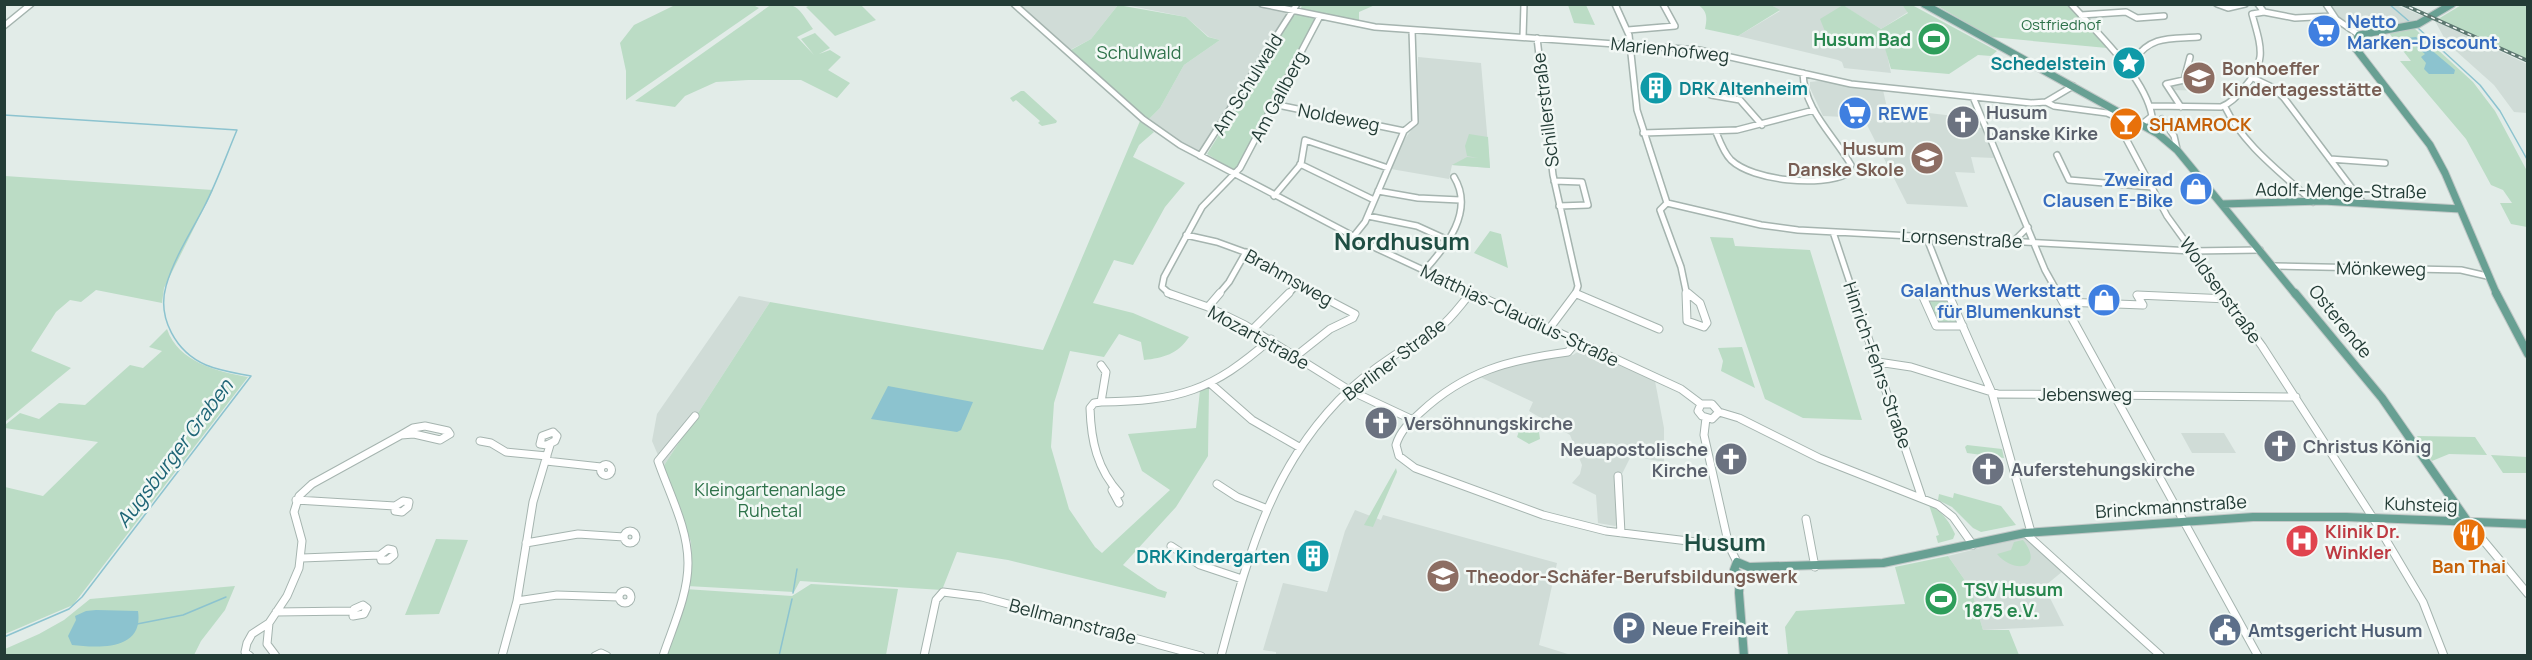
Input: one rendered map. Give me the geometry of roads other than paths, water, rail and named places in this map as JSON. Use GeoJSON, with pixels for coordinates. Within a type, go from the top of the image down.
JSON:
{"type":"FeatureCollection","features":[{"type":"Feature","properties":{"kind":"main road","name":"Osterende"},"geometry":{"type":"LineString","coordinates":[[1924,4],[2142,124],[2177,150],[2382,398],[2468,522]]}},
{"type":"Feature","properties":{"kind":"main road"},"geometry":{"type":"LineString","coordinates":[[2452,4],[2410,27],[2359,35],[2354,40],[2356,51],[2430,145],[2445,173],[2487,276],[2528,354]]}},
{"type":"Feature","properties":{"kind":"main road","name":"Adolf-Menge-Straße"},"geometry":{"type":"LineString","coordinates":[[2222,204],[2313,201],[2460,209]]}},
{"type":"Feature","properties":{"kind":"main road","name":"Brinckmannstraße"},"geometry":{"type":"LineString","coordinates":[[1749,567],[1815,567],[1883,563],[2028,533],[2184,521],[2253,517],[2373,519]]}},
{"type":"Feature","properties":{"kind":"main road","name":"Kuhsteig"},"geometry":{"type":"LineString","coordinates":[[2373,519],[2528,524]]}},
{"type":"Feature","properties":{"kind":"main road"},"geometry":{"type":"LineString","coordinates":[[1737,562],[1749,567],[1749,573],[1740,575],[1734,570],[1737,562]]}},
{"type":"Feature","properties":{"kind":"main road"},"geometry":{"type":"LineString","coordinates":[[1740,575],[1739,593],[1744,656]]}},
{"type":"Feature","properties":{"kind":"street"},"geometry":{"type":"LineString","coordinates":[[4,26],[31,4]]}},
{"type":"Feature","properties":{"kind":"street","name":"Matthias-Claudius-Straße"},"geometry":{"type":"LineString","coordinates":[[1014,4],[1143,119],[1168,138],[1353,237],[1685,391],[1701,404],[1710,403],[1719,412],[1739,418],[1813,456],[1922,498],[1948,512],[1973,545]]}},
{"type":"Feature","properties":{"kind":"street","name":"Marienhofweg"},"geometry":{"type":"LineString","coordinates":[[1262,4],[1376,27],[1708,51],[1857,85],[1973,98],[2031,103],[2046,102]]}},
{"type":"Feature","properties":{"kind":"street","name":"Am Schulwald"},"geometry":{"type":"LineString","coordinates":[[1200,156],[1298,4]]}},
{"type":"Feature","properties":{"kind":"street"},"geometry":{"type":"LineString","coordinates":[[1523,37],[1524,4]]}},
{"type":"Feature","properties":{"kind":"street"},"geometry":{"type":"LineString","coordinates":[[1615,4],[1628,30],[1634,91],[1643,134],[1667,203],[1660,210],[1678,258],[1686,291],[1687,321],[1704,327],[1706,321],[1700,303],[1686,291]]}},
{"type":"Feature","properties":{"kind":"street"},"geometry":{"type":"LineString","coordinates":[[1628,30],[1675,26],[1663,4]]}},
{"type":"Feature","properties":{"kind":"street"},"geometry":{"type":"LineString","coordinates":[[2071,4],[2120,61],[2151,106],[2152,116],[2142,124]]}},
{"type":"Feature","properties":{"kind":"street"},"geometry":{"type":"LineString","coordinates":[[2217,4],[2228,8],[2245,4]]}},
{"type":"Feature","properties":{"kind":"street"},"geometry":{"type":"LineString","coordinates":[[2258,4],[2264,12]]}},
{"type":"Feature","properties":{"kind":"street"},"geometry":{"type":"LineString","coordinates":[[2326,4],[2333,16],[2359,35]]}},
{"type":"Feature","properties":{"kind":"street"},"geometry":{"type":"LineString","coordinates":[[2123,6],[2126,12]]}},
{"type":"Feature","properties":{"kind":"street"},"geometry":{"type":"LineString","coordinates":[[2081,15],[2126,12],[2137,18],[2164,16]]}},
{"type":"Feature","properties":{"kind":"street"},"geometry":{"type":"LineString","coordinates":[[2151,106],[2225,106],[2253,78],[2260,65],[2262,55],[2251,15],[2264,12],[2292,18],[2333,16]]}},
{"type":"Feature","properties":{"kind":"street","name":"Am Gallberg"},"geometry":{"type":"LineString","coordinates":[[1234,174],[1240,168],[1320,16]]}},
{"type":"Feature","properties":{"kind":"street"},"geometry":{"type":"LineString","coordinates":[[1353,237],[1362,228],[1368,216],[1404,131],[1413,125],[1416,118],[1412,30]]}},
{"type":"Feature","properties":{"kind":"street"},"geometry":{"type":"LineString","coordinates":[[2133,78],[2134,60],[2140,48],[2148,43],[2198,37]]}},
{"type":"Feature","properties":{"kind":"street","name":"Schillerstraße"},"geometry":{"type":"LineString","coordinates":[[1537,38],[1554,181],[1577,283],[1577,294]]}},
{"type":"Feature","properties":{"kind":"street"},"geometry":{"type":"LineString","coordinates":[[2181,107],[2166,84],[2184,80],[2190,57]]}},
{"type":"Feature","properties":{"kind":"street"},"geometry":{"type":"LineString","coordinates":[[2120,61],[2134,60]]}},
{"type":"Feature","properties":{"kind":"street"},"geometry":{"type":"LineString","coordinates":[[1716,132],[1729,158],[1746,170],[1789,179],[1827,181],[1843,179],[1851,172],[1850,163],[1814,110],[1806,93],[1803,73]]}},
{"type":"Feature","properties":{"kind":"street"},"geometry":{"type":"LineString","coordinates":[[2253,78],[2278,92],[2363,203]]}},
{"type":"Feature","properties":{"kind":"street"},"geometry":{"type":"LineString","coordinates":[[2046,102],[2073,86]]}},
{"type":"Feature","properties":{"kind":"street"},"geometry":{"type":"LineString","coordinates":[[1711,95],[1740,100],[1762,125]]}},
{"type":"Feature","properties":{"kind":"street"},"geometry":{"type":"LineString","coordinates":[[1973,98],[2033,242],[2063,302],[2258,656]]}},
{"type":"Feature","properties":{"kind":"street","name":"Woldsenstraße"},"geometry":{"type":"LineString","coordinates":[[2046,102],[2054,106],[2112,114],[2167,216],[2296,397],[2373,519],[2423,602],[2444,656]]}},
{"type":"Feature","properties":{"kind":"street","name":"Noldeweg"},"geometry":{"type":"LineString","coordinates":[[1273,104],[1404,131]]}},
{"type":"Feature","properties":{"kind":"street"},"geometry":{"type":"LineString","coordinates":[[2225,106],[2231,120],[2241,133],[2313,201]]}},
{"type":"Feature","properties":{"kind":"street"},"geometry":{"type":"LineString","coordinates":[[1643,134],[1716,132],[1762,125],[1814,110]]}},
{"type":"Feature","properties":{"kind":"street","name":"Osterende"},"geometry":{"type":"LineString","coordinates":[[2162,119],[2174,136],[2177,150]]}},
{"type":"Feature","properties":{"kind":"street"},"geometry":{"type":"LineString","coordinates":[[1274,196],[1294,177],[1306,151],[1305,140],[1388,168]]}},
{"type":"Feature","properties":{"kind":"street"},"geometry":{"type":"LineString","coordinates":[[2058,155],[2069,180],[2152,187]]}},
{"type":"Feature","properties":{"kind":"street"},"geometry":{"type":"LineString","coordinates":[[2330,159],[2385,163]]}},
{"type":"Feature","properties":{"kind":"street"},"geometry":{"type":"LineString","coordinates":[[1300,164],[1374,200]]}},
{"type":"Feature","properties":{"kind":"street","name":"Mozartstraße"},"geometry":{"type":"LineString","coordinates":[[1234,174],[1207,200],[1186,234],[1164,277],[1162,287],[1169,294],[1208,307],[1253,329],[1349,390],[1413,420]]}},
{"type":"Feature","properties":{"kind":"street"},"geometry":{"type":"LineString","coordinates":[[1424,271],[1450,241],[1460,219],[1457,176]]}},
{"type":"Feature","properties":{"kind":"street","name":"Schillerstraße"},"geometry":{"type":"LineString","coordinates":[[1554,181],[1582,182],[1588,204],[1585,207],[1559,206]]}},
{"type":"Feature","properties":{"kind":"street"},"geometry":{"type":"LineString","coordinates":[[1378,191],[1418,198],[1460,200]]}},
{"type":"Feature","properties":{"kind":"street","name":"Lornsenstraße"},"geometry":{"type":"LineString","coordinates":[[1667,203],[1769,226],[1833,232],[2192,251],[2260,250]]}},
{"type":"Feature","properties":{"kind":"street"},"geometry":{"type":"LineString","coordinates":[[1368,216],[1417,226],[1450,241]]}},
{"type":"Feature","properties":{"kind":"street"},"geometry":{"type":"LineString","coordinates":[[2014,241],[2028,227]]}},
{"type":"Feature","properties":{"kind":"street","name":"Hinrich-Fehrs-Straße"},"geometry":{"type":"LineString","coordinates":[[1833,232],[1922,498]]}},
{"type":"Feature","properties":{"kind":"street","name":"Brahmsweg"},"geometry":{"type":"LineString","coordinates":[[1186,234],[1246,252],[1355,315],[1333,326],[1296,356]]}},
{"type":"Feature","properties":{"kind":"street"},"geometry":{"type":"LineString","coordinates":[[1926,236],[1992,393],[2028,533],[2161,656]]}},
{"type":"Feature","properties":{"kind":"street"},"geometry":{"type":"LineString","coordinates":[[1208,307],[1229,282],[1246,252]]}},
{"type":"Feature","properties":{"kind":"street","name":"Mönkeweg"},"geometry":{"type":"LineString","coordinates":[[2274,266],[2461,270],[2487,276]]}},
{"type":"Feature","properties":{"kind":"street"},"geometry":{"type":"LineString","coordinates":[[1253,329],[1298,284]]}},
{"type":"Feature","properties":{"kind":"street","name":"Berliner Straße"},"geometry":{"type":"LineString","coordinates":[[1221,656],[1242,579],[1265,508],[1299,447],[1349,390],[1383,363],[1443,325],[1471,293]]}},
{"type":"Feature","properties":{"kind":"street"},"geometry":{"type":"LineString","coordinates":[[1549,329],[1577,294],[1659,328]]}},
{"type":"Feature","properties":{"kind":"street"},"geometry":{"type":"LineString","coordinates":[[2063,302],[2143,305],[2137,295],[2228,299]]}},
{"type":"Feature","properties":{"kind":"street"},"geometry":{"type":"LineString","coordinates":[[1950,297],[1923,297],[1936,326],[1963,326]]}},
{"type":"Feature","properties":{"kind":"street"},"geometry":{"type":"LineString","coordinates":[[1119,503],[1096,456],[1090,408],[1094,403],[1156,401],[1184,395],[1211,384],[1239,367],[1270,339]]}},
{"type":"Feature","properties":{"kind":"street"},"geometry":{"type":"LineString","coordinates":[[1577,341],[1568,352],[1516,359],[1471,375],[1442,393],[1413,420],[1396,444],[1396,452],[1404,461],[1482,495],[1557,520],[1621,533],[1729,546]]}},
{"type":"Feature","properties":{"kind":"street","name":"Jebensweg"},"geometry":{"type":"LineString","coordinates":[[1878,362],[1911,366],[1992,393],[2296,397]]}},
{"type":"Feature","properties":{"kind":"street"},"geometry":{"type":"LineString","coordinates":[[1101,365],[1106,372],[1101,402]]}},
{"type":"Feature","properties":{"kind":"street"},"geometry":{"type":"LineString","coordinates":[[1211,384],[1255,424],[1299,447]]}},
{"type":"Feature","properties":{"kind":"street"},"geometry":{"type":"LineString","coordinates":[[1701,404],[1698,411],[1706,418],[1716,417],[1719,412]]}},
{"type":"Feature","properties":{"kind":"street"},"geometry":{"type":"LineString","coordinates":[[663,656],[682,594],[688,564],[686,540],[658,461],[695,416]]}},
{"type":"Feature","properties":{"kind":"street"},"geometry":{"type":"LineString","coordinates":[[1706,418],[1704,435],[1729,546],[1737,562]]}},
{"type":"Feature","properties":{"kind":"street"},"geometry":{"type":"LineString","coordinates":[[276,656],[267,644],[269,623],[294,582],[302,558],[301,533],[294,512],[296,500],[312,484],[350,465],[400,435],[413,428],[425,426],[448,431],[450,434],[440,440],[414,434],[400,435]]}},
{"type":"Feature","properties":{"kind":"street"},"geometry":{"type":"LineString","coordinates":[[480,441],[506,452],[601,467]]}},
{"type":"Feature","properties":{"kind":"street"},"geometry":{"type":"LineString","coordinates":[[502,656],[518,601],[533,502],[550,445]]}},
{"type":"Feature","properties":{"kind":"street"},"geometry":{"type":"LineString","coordinates":[[1618,476],[1621,533]]}},
{"type":"Feature","properties":{"kind":"street"},"geometry":{"type":"LineString","coordinates":[[1109,484],[1120,494]]}},
{"type":"Feature","properties":{"kind":"street"},"geometry":{"type":"LineString","coordinates":[[1217,484],[1237,497],[1265,508]]}},
{"type":"Feature","properties":{"kind":"street"},"geometry":{"type":"LineString","coordinates":[[296,500],[395,506]]}},
{"type":"Feature","properties":{"kind":"street"},"geometry":{"type":"LineString","coordinates":[[1806,519],[1815,567]]}},
{"type":"Feature","properties":{"kind":"street"},"geometry":{"type":"LineString","coordinates":[[2468,522],[2528,594]]}},
{"type":"Feature","properties":{"kind":"street"},"geometry":{"type":"LineString","coordinates":[[526,543],[578,534],[624,537]]}},
{"type":"Feature","properties":{"kind":"street"},"geometry":{"type":"LineString","coordinates":[[1171,546],[1200,565],[1242,579]]}},
{"type":"Feature","properties":{"kind":"street"},"geometry":{"type":"LineString","coordinates":[[302,558],[380,555]]}},
{"type":"Feature","properties":{"kind":"street","name":"Bellmannstraße"},"geometry":{"type":"LineString","coordinates":[[924,656],[936,600],[943,592],[982,597],[1201,656]]}},
{"type":"Feature","properties":{"kind":"street"},"geometry":{"type":"LineString","coordinates":[[518,601],[557,595],[618,597]]}},
{"type":"Feature","properties":{"kind":"street"},"geometry":{"type":"LineString","coordinates":[[276,612],[352,611]]}},
{"type":"Feature","properties":{"kind":"street"},"geometry":{"type":"LineString","coordinates":[[250,656],[245,652],[246,643],[269,623]]}},
{"type":"Feature","properties":{"kind":"street"},"geometry":{"type":"LineString","coordinates":[[595,656],[601,652],[608,656]]}},
{"type":"Feature","properties":{"kind":"water"},"geometry":{"type":"Polygon","coordinates":[[[2416,37],[2455,70],[2454,74],[2429,74],[2424,69],[2426,63],[2421,57],[2425,54],[2406,38],[2416,37]]]}},
{"type":"Feature","properties":{"kind":"water"},"geometry":{"type":"Polygon","coordinates":[[[888,386],[973,402],[961,430],[957,432],[871,419],[888,386]]]}},
{"type":"Feature","properties":{"kind":"water"},"geometry":{"type":"Polygon","coordinates":[[[96,610],[138,611],[138,624],[134,634],[127,640],[106,646],[72,645],[68,636],[76,620],[75,616],[96,610]]]}},
{"type":"Feature","properties":{"kind":"waterway"},"geometry":{"type":"LineString","coordinates":[[2389,4],[2411,23]]}},
{"type":"Feature","properties":{"kind":"waterway"},"geometry":{"type":"LineString","coordinates":[[2418,28],[2480,85],[2500,111],[2528,161]]}},
{"type":"Feature","properties":{"kind":"waterway","name":"Augsburger Graben"},"geometry":{"type":"LineString","coordinates":[[4,115],[237,130],[209,198],[173,265],[166,286],[164,310],[171,333],[186,352],[195,359],[217,369],[251,376],[82,597],[69,609],[4,637]]}},
{"type":"Feature","properties":{"kind":"waterway"},"geometry":{"type":"LineString","coordinates":[[793,593],[797,569]]}},
{"type":"Feature","properties":{"kind":"waterway"},"geometry":{"type":"LineString","coordinates":[[137,624],[183,615],[226,597]]}},
{"type":"Feature","properties":{"kind":"waterway"},"geometry":{"type":"LineString","coordinates":[[779,656],[792,599]]}},
{"type":"Feature","properties":{"kind":"railway"},"geometry":{"type":"LineString","coordinates":[[2402,4],[2528,61]]}},
{"type":"Feature","properties":{"kind":"place","name":"Netto Marken-Discount"},"geometry":{"type":"Point","coordinates":[2324,31]}},
{"type":"Feature","properties":{"kind":"place","name":"Husum Bad"},"geometry":{"type":"Point","coordinates":[1934,39]}},
{"type":"Feature","properties":{"kind":"place","name":"Schedelstein"},"geometry":{"type":"Point","coordinates":[2129,63]}},
{"type":"Feature","properties":{"kind":"place","name":"Bonhoeffer Kindertagesstätte"},"geometry":{"type":"Point","coordinates":[2199,78]}},
{"type":"Feature","properties":{"kind":"place","name":"DRK Altenheim"},"geometry":{"type":"Point","coordinates":[1656,88]}},
{"type":"Feature","properties":{"kind":"place","name":"REWE"},"geometry":{"type":"Point","coordinates":[1855,113]}},
{"type":"Feature","properties":{"kind":"place","name":"Husum Danske Kirke"},"geometry":{"type":"Point","coordinates":[1963,122]}},
{"type":"Feature","properties":{"kind":"place","name":"SHAMROCK"},"geometry":{"type":"Point","coordinates":[2126,124]}},
{"type":"Feature","properties":{"kind":"place","name":"Husum Danske Skole"},"geometry":{"type":"Point","coordinates":[1927,158]}},
{"type":"Feature","properties":{"kind":"place","name":"Zweirad Clausen E-Bike"},"geometry":{"type":"Point","coordinates":[2196,189]}},
{"type":"Feature","properties":{"kind":"place","name":"Galanthus Werkstatt für Blumenkunst"},"geometry":{"type":"Point","coordinates":[2104,300]}},
{"type":"Feature","properties":{"kind":"place","name":"Versöhnungskirche"},"geometry":{"type":"Point","coordinates":[1381,423]}},
{"type":"Feature","properties":{"kind":"place","name":"Christus König"},"geometry":{"type":"Point","coordinates":[2280,446]}},
{"type":"Feature","properties":{"kind":"place","name":"Neuapostolische Kirche"},"geometry":{"type":"Point","coordinates":[1731,459]}},
{"type":"Feature","properties":{"kind":"place","name":"Auferstehungskirche"},"geometry":{"type":"Point","coordinates":[1988,469]}},
{"type":"Feature","properties":{"kind":"place","name":"Ban Thai"},"geometry":{"type":"Point","coordinates":[2469,535]}},
{"type":"Feature","properties":{"kind":"place","name":"Klinik Dr. Winkler"},"geometry":{"type":"Point","coordinates":[2302,541]}},
{"type":"Feature","properties":{"kind":"place","name":"DRK Kindergarten"},"geometry":{"type":"Point","coordinates":[1313,556]}},
{"type":"Feature","properties":{"kind":"place","name":"Theodor-Schäfer-Berufsbildungswerk"},"geometry":{"type":"Point","coordinates":[1443,576]}},
{"type":"Feature","properties":{"kind":"place","name":"TSV Husum 1875 e.V."},"geometry":{"type":"Point","coordinates":[1941,599]}},
{"type":"Feature","properties":{"kind":"place","name":"Neue Freiheit"},"geometry":{"type":"Point","coordinates":[1629,628]}},
{"type":"Feature","properties":{"kind":"place","name":"Amtsgericht Husum"},"geometry":{"type":"Point","coordinates":[2225,630]}},
{"type":"Feature","properties":{"kind":"district","name":"Nordhusum"},"geometry":{"type":"Point","coordinates":[1402,240]}},
{"type":"Feature","properties":{"kind":"district","name":"Husum"},"geometry":{"type":"Point","coordinates":[1725,541]}},
{"type":"Feature","properties":{"kind":"park label","name":"Ostfriedhof"},"geometry":{"type":"Point","coordinates":[2061,24]}},
{"type":"Feature","properties":{"kind":"park label","name":"Schulwald"},"geometry":{"type":"Point","coordinates":[1139,52]}},
{"type":"Feature","properties":{"kind":"park label","name":"Kleingartenanlage Ruhetal"},"geometry":{"type":"Point","coordinates":[770,499]}}]}
